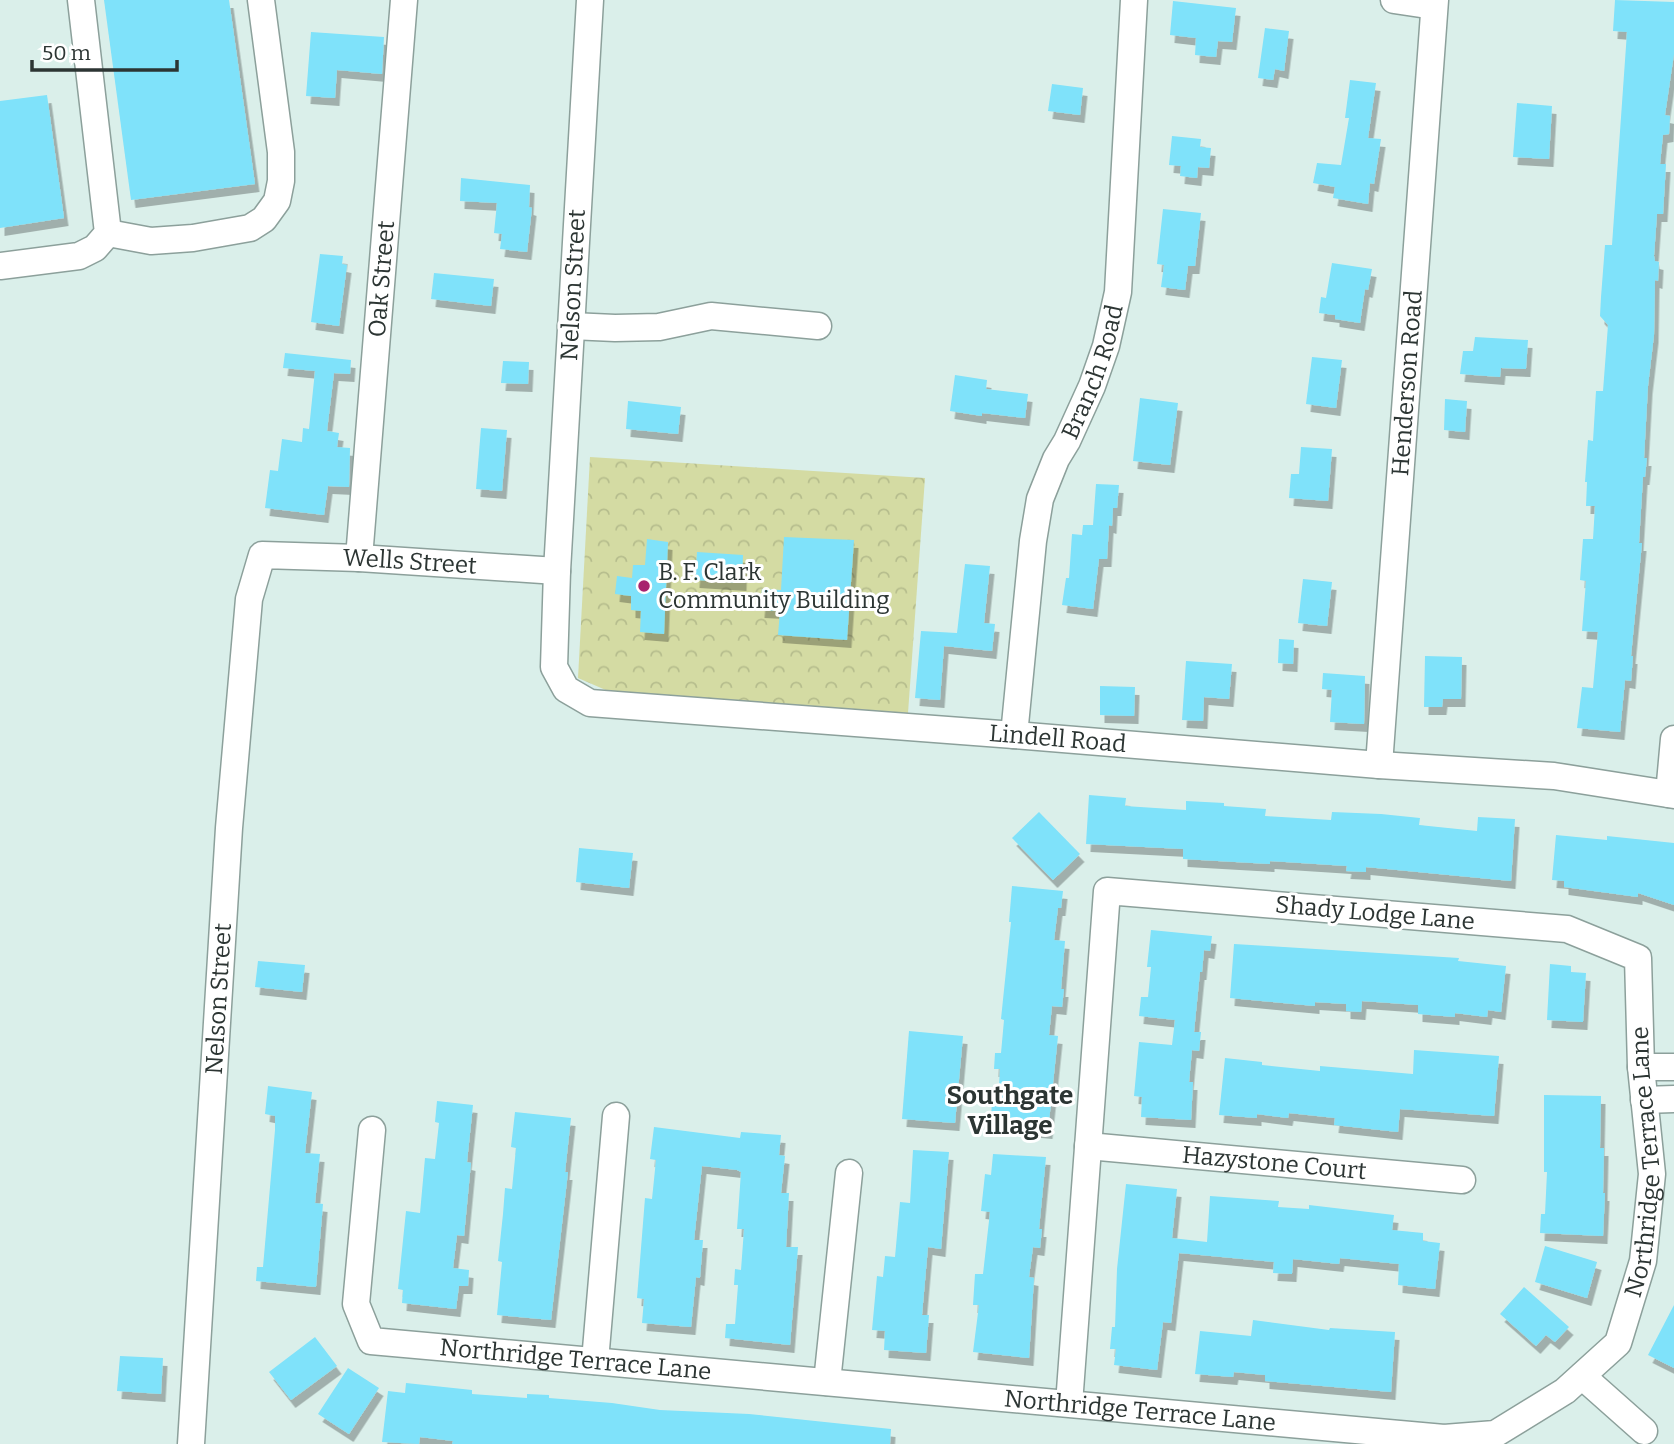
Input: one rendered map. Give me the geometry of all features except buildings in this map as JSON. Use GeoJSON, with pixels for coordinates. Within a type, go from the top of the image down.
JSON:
{"type":"FeatureCollection","features":[{"type":"Feature","properties":{"kind":"street"},"geometry":{"type":"LineString","coordinates":[[0,266],[79,256],[95,248],[108,233],[81,0]]}},
{"type":"Feature","properties":{"kind":"street"},"geometry":{"type":"LineString","coordinates":[[108,233],[151,241],[192,238],[250,228],[264,219],[277,201],[281,181],[281,152],[261,0]]}},
{"type":"Feature","properties":{"kind":"street","name":"Oak Street"},"geometry":{"type":"LineString","coordinates":[[359,558],[404,0]]}},
{"type":"Feature","properties":{"kind":"street","name":"Nelson Street"},"geometry":{"type":"LineString","coordinates":[[557,571],[590,0]]}},
{"type":"Feature","properties":{"kind":"street","name":"Branch Road"},"geometry":{"type":"LineString","coordinates":[[1014,735],[1033,541],[1040,499],[1056,459],[1068,441],[1092,386],[1106,346],[1118,292],[1134,0]]}},
{"type":"Feature","properties":{"kind":"street"},"geometry":{"type":"LineString","coordinates":[[1394,0],[1434,3]]}},
{"type":"Feature","properties":{"kind":"street","name":"Henderson Road"},"geometry":{"type":"LineString","coordinates":[[1379,765],[1434,3]]}},
{"type":"Feature","properties":{"kind":"street"},"geometry":{"type":"LineString","coordinates":[[571,326],[659,327],[711,316],[818,326]]}},
{"type":"Feature","properties":{"kind":"street","name":"Wells Street"},"geometry":{"type":"LineString","coordinates":[[262,555],[359,558],[557,571]]}},
{"type":"Feature","properties":{"kind":"street","name":"Nelson Street"},"geometry":{"type":"LineString","coordinates":[[191,1444],[230,815],[249,599],[262,555]]}},
{"type":"Feature","properties":{"kind":"street","name":"Lindell Road"},"geometry":{"type":"LineString","coordinates":[[557,571],[554,667],[566,690],[590,704],[1554,776],[1672,794]]}},
{"type":"Feature","properties":{"kind":"street"},"geometry":{"type":"LineString","coordinates":[[1672,794],[1674,739]]}},
{"type":"Feature","properties":{"kind":"street","name":"Shady Lodge Lane"},"geometry":{"type":"LineString","coordinates":[[1088,1146],[1107,891],[1567,929],[1638,958]]}},
{"type":"Feature","properties":{"kind":"street","name":"Northridge Terrace Lane"},"geometry":{"type":"LineString","coordinates":[[372,1130],[356,1304],[371,1341],[1444,1438],[1495,1433],[1565,1391],[1618,1342],[1643,1261],[1652,1174],[1641,1067],[1638,958]]}},
{"type":"Feature","properties":{"kind":"street"},"geometry":{"type":"LineString","coordinates":[[1641,1067],[1674,1067]]}},
{"type":"Feature","properties":{"kind":"street"},"geometry":{"type":"LineString","coordinates":[[1644,1100],[1674,1099]]}},
{"type":"Feature","properties":{"kind":"street"},"geometry":{"type":"LineString","coordinates":[[595,1361],[616,1116]]}},
{"type":"Feature","properties":{"kind":"street"},"geometry":{"type":"LineString","coordinates":[[1069,1404],[1088,1146]]}},
{"type":"Feature","properties":{"kind":"street","name":"Hazystone Court"},"geometry":{"type":"LineString","coordinates":[[1088,1146],[1462,1180]]}},
{"type":"Feature","properties":{"kind":"street"},"geometry":{"type":"LineString","coordinates":[[827,1382],[849,1173]]}},
{"type":"Feature","properties":{"kind":"street"},"geometry":{"type":"LineString","coordinates":[[1582,1376],[1644,1431]]}},
{"type":"Feature","properties":{"kind":"green space"},"geometry":{"type":"Polygon","coordinates":[[[590,457],[925,478],[908,713],[608,691],[578,678],[590,457]]]}},
{"type":"Feature","properties":{"kind":"place","name":"B. F. Clark Community Building"},"geometry":{"type":"Point","coordinates":[644,586]}},
{"type":"Feature","properties":{"kind":"district","name":"Southgate Village"},"geometry":{"type":"Point","coordinates":[1010,1110]}}]}
